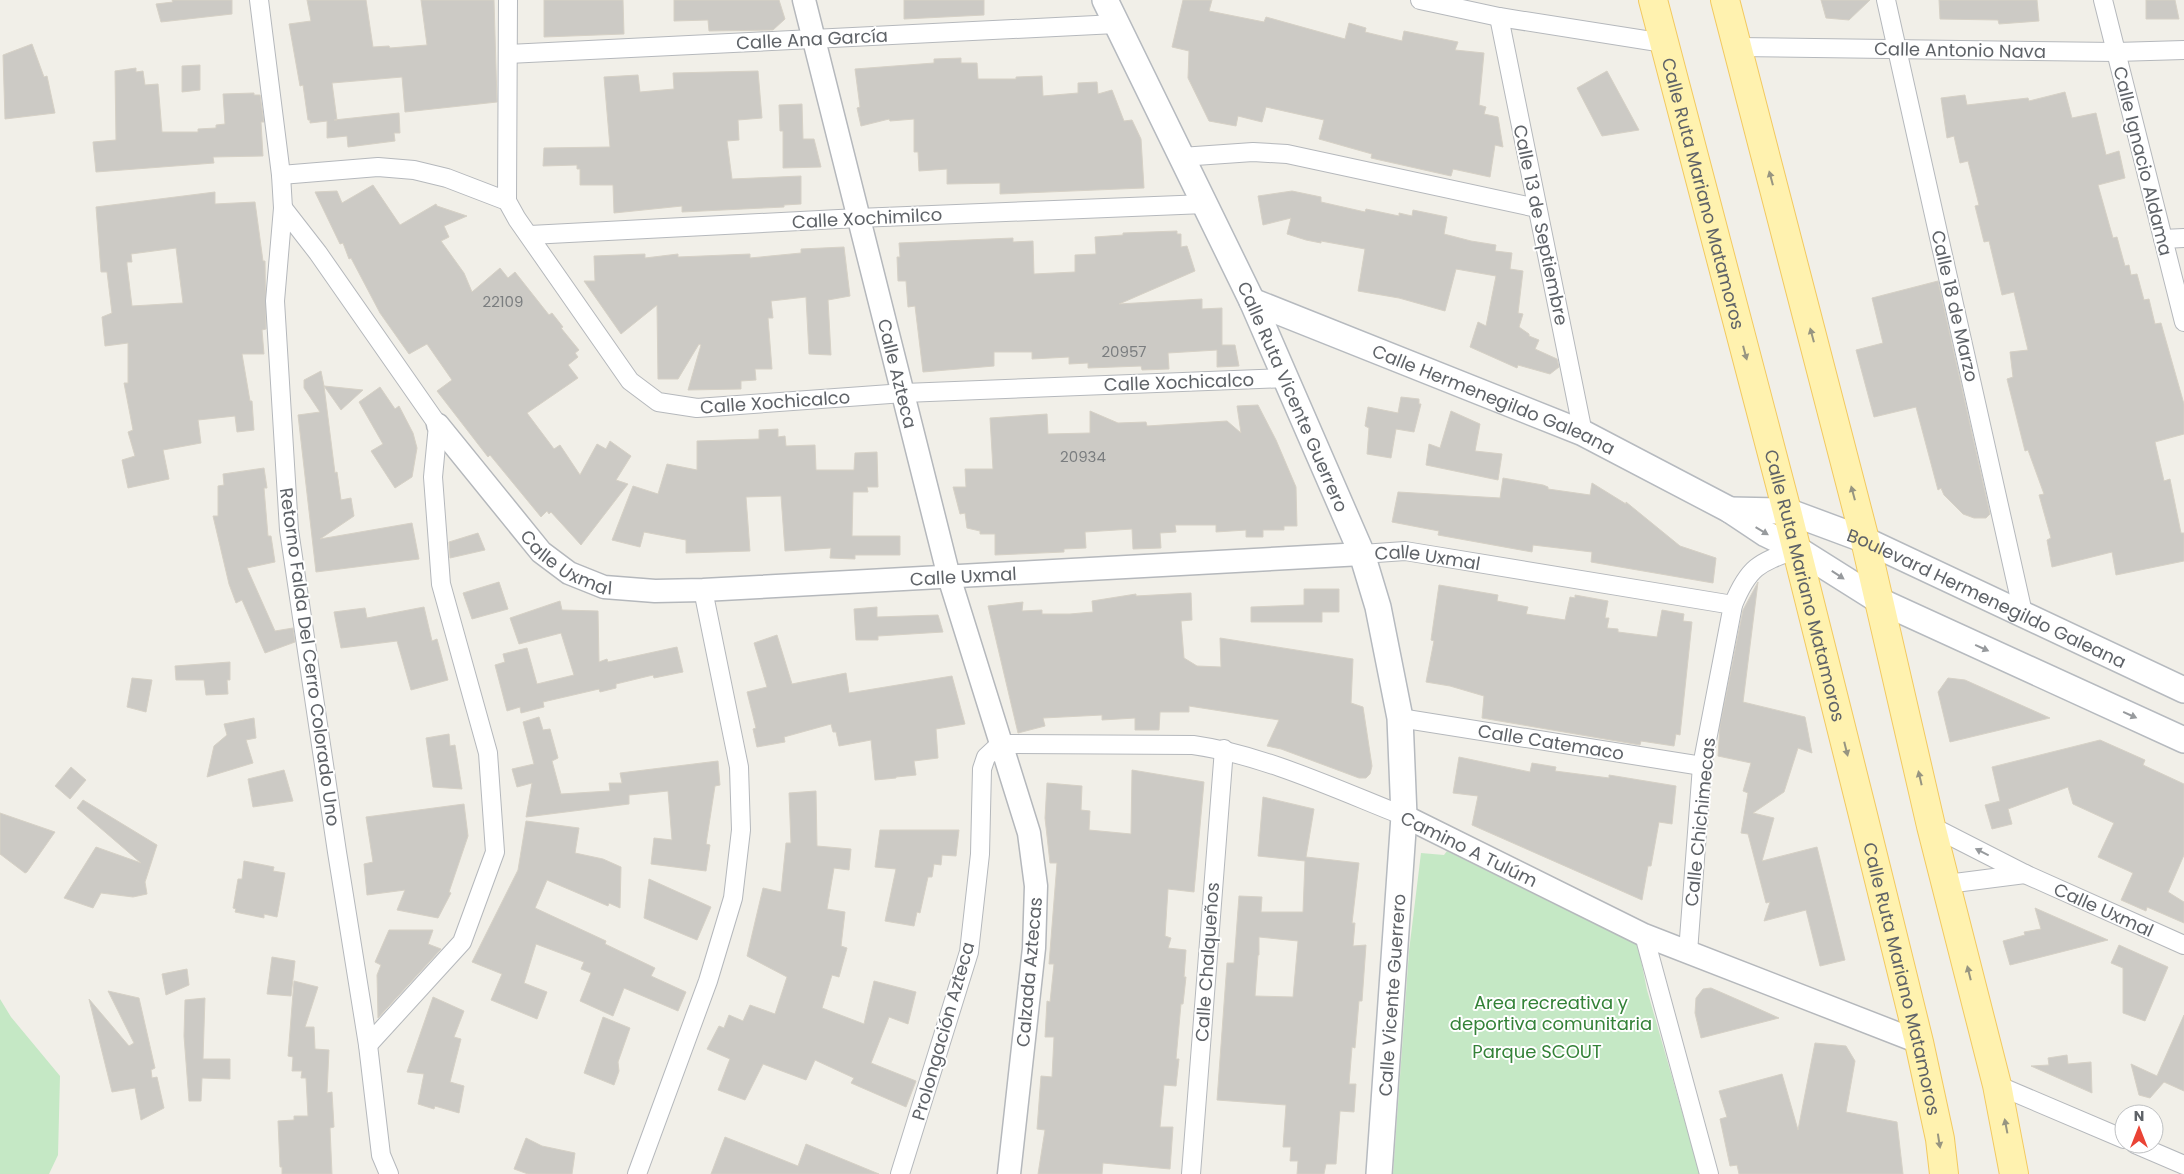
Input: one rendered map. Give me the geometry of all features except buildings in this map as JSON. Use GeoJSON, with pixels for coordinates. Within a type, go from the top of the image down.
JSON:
{"type":"FeatureCollection","features":[{"type":"Feature","properties":{"kind":"main road","name":"Calle Ruta Vicente Guerrero"},"geometry":{"type":"LineString","coordinates":[[1105,0],[1180,157],[1252,300],[1362,554],[1378,608],[1400,718],[1404,816]]}},
{"type":"Feature","properties":{"kind":"main road","name":"Calle Ruta Mariano Matamoros"},"geometry":{"type":"LineString","coordinates":[[1653,0],[1797,549],[1919,1042],[1940,1139],[1944,1174]]}},
{"type":"Feature","properties":{"kind":"main road"},"geometry":{"type":"LineString","coordinates":[[1725,0],[1865,540],[1931,826],[1997,1085],[2014,1174]]}},
{"type":"Feature","properties":{"kind":"main road","name":"Calle Hermenegildo Galeana"},"geometry":{"type":"LineString","coordinates":[[1252,300],[1583,433],[1730,510],[1766,534],[1797,549]]}},
{"type":"Feature","properties":{"kind":"main road","name":"Calle Hermenegildo Galeana"},"geometry":{"type":"LineString","coordinates":[[1730,510],[1787,511]]}},
{"type":"Feature","properties":{"kind":"main road","name":"Boulevard Hermenegildo Galeana"},"geometry":{"type":"LineString","coordinates":[[1787,511],[1865,540],[2184,690]]}},
{"type":"Feature","properties":{"kind":"main road"},"geometry":{"type":"LineString","coordinates":[[1797,549],[1878,600],[2184,740]]}},
{"type":"Feature","properties":{"kind":"main road","name":"Calle Vicente Guerrero"},"geometry":{"type":"LineString","coordinates":[[1379,1174],[1404,816]]}},
{"type":"Feature","properties":{"kind":"street","name":"Retorno Falda Del Cerro Colorado Uno"},"geometry":{"type":"LineString","coordinates":[[259,0],[281,175],[283,208],[274,301],[289,530],[368,1045],[381,1154]]}},
{"type":"Feature","properties":{"kind":"street"},"geometry":{"type":"LineString","coordinates":[[281,175],[378,167],[414,170],[447,178],[506,201],[508,0]]}},
{"type":"Feature","properties":{"kind":"street","name":"Calle Azteca"},"geometry":{"type":"LineString","coordinates":[[804,0],[949,577],[1000,744]]}},
{"type":"Feature","properties":{"kind":"street"},"geometry":{"type":"LineString","coordinates":[[1420,0],[1499,17],[1664,43]]}},
{"type":"Feature","properties":{"kind":"street","name":"Calle 18 de Marzo"},"geometry":{"type":"LineString","coordinates":[[1886,0],[2023,613]]}},
{"type":"Feature","properties":{"kind":"street","name":"Calle Ignacio Aldama"},"geometry":{"type":"LineString","coordinates":[[2103,0],[2184,322]]}},
{"type":"Feature","properties":{"kind":"street","name":"Calle 13 de Septiembre"},"geometry":{"type":"LineString","coordinates":[[1499,17],[1583,433]]}},
{"type":"Feature","properties":{"kind":"street","name":"Calle Ana García"},"geometry":{"type":"LineString","coordinates":[[508,54],[1116,24]]}},
{"type":"Feature","properties":{"kind":"street","name":"Calle Antonio Nava"},"geometry":{"type":"LineString","coordinates":[[1736,47],[2116,52],[2184,50]]}},
{"type":"Feature","properties":{"kind":"street"},"geometry":{"type":"LineString","coordinates":[[1180,157],[1253,152],[1287,154],[1537,208]]}},
{"type":"Feature","properties":{"kind":"street","name":"Calle Xochicalco"},"geometry":{"type":"LineString","coordinates":[[506,201],[630,381],[658,402],[697,408],[904,393],[1286,378]]}},
{"type":"Feature","properties":{"kind":"street","name":"Calle Xochimilco"},"geometry":{"type":"LineString","coordinates":[[530,235],[858,218],[1205,204]]}},
{"type":"Feature","properties":{"kind":"street","name":"Calle Uxmal"},"geometry":{"type":"LineString","coordinates":[[283,208],[318,253],[438,425],[541,552],[569,574],[604,587],[655,591],[703,590],[1405,551],[1733,605]]}},
{"type":"Feature","properties":{"kind":"street"},"geometry":{"type":"LineString","coordinates":[[2163,239],[2184,238]]}},
{"type":"Feature","properties":{"kind":"street"},"geometry":{"type":"LineString","coordinates":[[368,1045],[462,942],[495,852],[488,753],[441,584],[433,476],[438,425]]}},
{"type":"Feature","properties":{"kind":"street"},"geometry":{"type":"LineString","coordinates":[[1733,605],[1742,583],[1751,571],[1766,560],[1797,549]]}},
{"type":"Feature","properties":{"kind":"street"},"geometry":{"type":"LineString","coordinates":[[638,1174],[708,981],[733,898],[740,839],[739,767],[703,590]]}},
{"type":"Feature","properties":{"kind":"street","name":"Calle Chichimecas"},"geometry":{"type":"LineString","coordinates":[[1688,952],[1702,766],[1733,605]]}},
{"type":"Feature","properties":{"kind":"street","name":"Calle Catemaco"},"geometry":{"type":"LineString","coordinates":[[1400,718],[1702,766]]}},
{"type":"Feature","properties":{"kind":"street","name":"Camino A Tulúm"},"geometry":{"type":"LineString","coordinates":[[1000,744],[1194,745],[1224,749],[1251,757],[1404,816],[1644,935],[1919,1042]]}},
{"type":"Feature","properties":{"kind":"street","name":"Prolongación Azteca"},"geometry":{"type":"LineString","coordinates":[[900,1174],[969,952],[980,854],[982,769],[986,757],[1000,744]]}},
{"type":"Feature","properties":{"kind":"street","name":"Calzada Aztecas"},"geometry":{"type":"LineString","coordinates":[[1000,744],[1029,833],[1036,886],[1034,948],[1009,1174]]}},
{"type":"Feature","properties":{"kind":"street","name":"Calle Chalqueños"},"geometry":{"type":"LineString","coordinates":[[1191,1174],[1224,749]]}},
{"type":"Feature","properties":{"kind":"street","name":"Calle Uxmal"},"geometry":{"type":"LineString","coordinates":[[1931,826],[2025,874],[2184,944]]}},
{"type":"Feature","properties":{"kind":"street"},"geometry":{"type":"LineString","coordinates":[[1947,884],[2025,874]]}},
{"type":"Feature","properties":{"kind":"street"},"geometry":{"type":"LineString","coordinates":[[1644,935],[1709,1174]]}},
{"type":"Feature","properties":{"kind":"street"},"geometry":{"type":"LineString","coordinates":[[1997,1085],[2114,1136]]}},
{"type":"Feature","properties":{"kind":"street"},"geometry":{"type":"LineString","coordinates":[[378,1174],[381,1154]]}},
{"type":"Feature","properties":{"kind":"street"},"geometry":{"type":"LineString","coordinates":[[381,1154],[388,1174]]}},
{"type":"Feature","properties":{"kind":"street"},"geometry":{"type":"LineString","coordinates":[[2158,1154],[2184,1165]]}},
{"type":"Feature","properties":{"kind":"green space","name":"Parque SCOUT"},"geometry":{"type":"Polygon","coordinates":[[[1447,851],[1638,945],[1647,990],[1700,1174],[1393,1174],[1409,951],[1421,853],[1444,855],[1447,851]]]}},
{"type":"Feature","properties":{"kind":"green space"},"geometry":{"type":"Polygon","coordinates":[[[0,999],[11,1017],[60,1076],[58,1155],[49,1174],[0,1174],[0,999]]]}},
{"type":"Feature","properties":{"kind":"park label","name":"Area recreativa y deportiva comunitaria"},"geometry":{"type":"Point","coordinates":[1551,1012]}}]}
